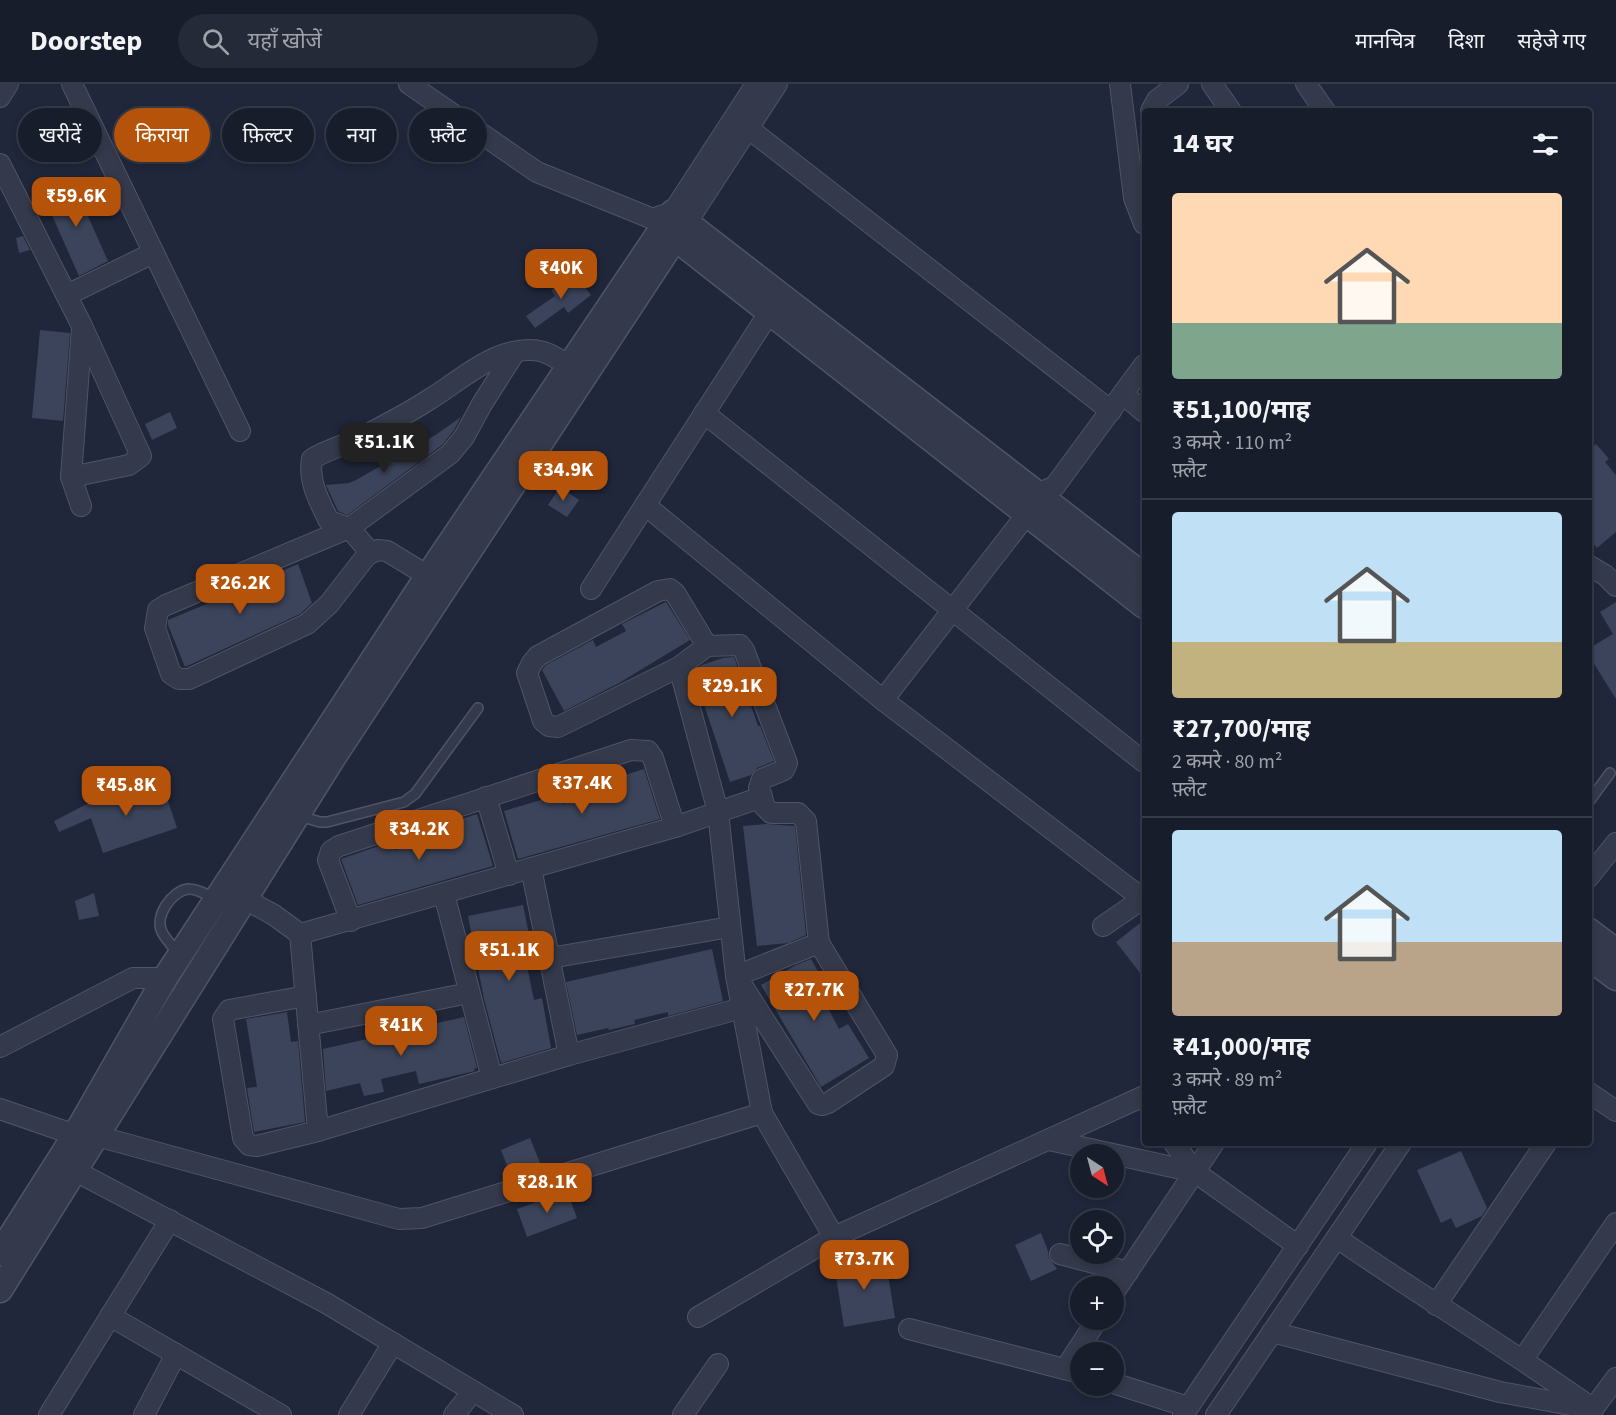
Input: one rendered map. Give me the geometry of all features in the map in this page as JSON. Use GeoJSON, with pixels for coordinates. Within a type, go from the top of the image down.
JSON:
{"type":"FeatureCollection","features":[{"type":"Feature","properties":{"kind":"street"},"geometry":{"type":"LineString","coordinates":[[0,97],[8,84]]}},
{"type":"Feature","properties":{"kind":"street"},"geometry":{"type":"LineString","coordinates":[[72,84],[240,431]]}},
{"type":"Feature","properties":{"kind":"street"},"geometry":{"type":"LineString","coordinates":[[410,84],[537,172],[670,224],[714,245],[1033,504],[1142,604]]}},
{"type":"Feature","properties":{"kind":"street"},"geometry":{"type":"LineString","coordinates":[[86,1135],[165,978],[180,954],[216,898],[437,582],[577,371],[756,84]]}},
{"type":"Feature","properties":{"kind":"street"},"geometry":{"type":"LineString","coordinates":[[670,224],[748,128],[777,84]]}},
{"type":"Feature","properties":{"kind":"street"},"geometry":{"type":"LineString","coordinates":[[1120,84],[1134,198],[1142,219]]}},
{"type":"Feature","properties":{"kind":"street"},"geometry":{"type":"LineString","coordinates":[[1153,108],[1157,100],[1178,84]]}},
{"type":"Feature","properties":{"kind":"street"},"geometry":{"type":"LineString","coordinates":[[1212,84],[1229,108]]}},
{"type":"Feature","properties":{"kind":"street"},"geometry":{"type":"LineString","coordinates":[[1306,84],[1323,108]]}},
{"type":"Feature","properties":{"kind":"street"},"geometry":{"type":"LineString","coordinates":[[748,128],[1111,411]]}},
{"type":"Feature","properties":{"kind":"street"},"geometry":{"type":"LineString","coordinates":[[0,164],[82,326],[141,456],[129,465],[71,477]]}},
{"type":"Feature","properties":{"kind":"street"},"geometry":{"type":"LineString","coordinates":[[670,224],[769,313],[1033,504],[1142,575]]}},
{"type":"Feature","properties":{"kind":"street"},"geometry":{"type":"LineString","coordinates":[[67,295],[153,254]]}},
{"type":"Feature","properties":{"kind":"street"},"geometry":{"type":"LineString","coordinates":[[591,589],[769,313]]}},
{"type":"Feature","properties":{"kind":"street"},"geometry":{"type":"LineString","coordinates":[[81,506],[71,477],[82,326]]}},
{"type":"Feature","properties":{"kind":"street"},"geometry":{"type":"LineString","coordinates":[[371,553],[349,528],[329,520],[316,496],[312,478],[312,459],[360,438],[429,401],[467,374],[497,357],[532,350],[555,357],[577,371]]}},
{"type":"Feature","properties":{"kind":"street"},"geometry":{"type":"LineString","coordinates":[[437,582],[387,551],[378,550],[367,555],[329,604],[307,624],[196,677],[179,679],[171,674],[155,628],[158,610],[166,604],[349,528],[450,454],[464,437],[515,352]]}},
{"type":"Feature","properties":{"kind":"street"},"geometry":{"type":"LineString","coordinates":[[883,700],[954,611],[1033,504],[1055,486],[1142,369]]}},
{"type":"Feature","properties":{"kind":"street"},"geometry":{"type":"LineString","coordinates":[[467,374],[485,399]]}},
{"type":"Feature","properties":{"kind":"street"},"geometry":{"type":"LineString","coordinates":[[1123,394],[1142,410]]}},
{"type":"Feature","properties":{"kind":"street"},"geometry":{"type":"LineString","coordinates":[[704,414],[1142,760]]}},
{"type":"Feature","properties":{"kind":"street"},"geometry":{"type":"LineString","coordinates":[[645,505],[883,700],[1142,897]]}},
{"type":"Feature","properties":{"kind":"street"},"geometry":{"type":"LineString","coordinates":[[1592,567],[1599,570],[1616,586]]}},
{"type":"Feature","properties":{"kind":"street"},"geometry":{"type":"LineString","coordinates":[[0,1290],[86,1135],[245,899],[437,582]]}},
{"type":"Feature","properties":{"kind":"street"},"geometry":{"type":"LineString","coordinates":[[707,646],[675,593],[670,589],[658,591],[538,656],[527,673],[543,722],[549,726],[558,727],[680,667],[707,646],[735,644],[740,645],[744,650],[787,763],[784,770],[762,779],[759,788],[765,806],[771,813],[798,813],[806,821],[819,943],[887,1055],[884,1066],[828,1103],[818,1104],[736,976]]}},
{"type":"Feature","properties":{"kind":"street"},"geometry":{"type":"LineString","coordinates":[[680,667],[718,812],[736,976],[762,1113],[834,1237]]}},
{"type":"Feature","properties":{"kind":"street"},"geometry":{"type":"LineString","coordinates":[[351,921],[328,860],[331,851],[339,846],[631,750],[648,751],[653,758],[675,827]]}},
{"type":"Feature","properties":{"kind":"street"},"geometry":{"type":"LineString","coordinates":[[486,796],[509,875]]}},
{"type":"Feature","properties":{"kind":"street"},"geometry":{"type":"LineString","coordinates":[[300,934],[675,827],[762,797]]}},
{"type":"Feature","properties":{"kind":"street"},"geometry":{"type":"LineString","coordinates":[[1592,873],[1616,843]]}},
{"type":"Feature","properties":{"kind":"street"},"geometry":{"type":"LineString","coordinates":[[531,868],[569,1055]]}},
{"type":"Feature","properties":{"kind":"street"},"geometry":{"type":"LineString","coordinates":[[444,894],[492,1078]]}},
{"type":"Feature","properties":{"kind":"street"},"geometry":{"type":"LineString","coordinates":[[245,899],[274,915],[300,934],[318,1131]]}},
{"type":"Feature","properties":{"kind":"street"},"geometry":{"type":"LineString","coordinates":[[1103,926],[1142,900]]}},
{"type":"Feature","properties":{"kind":"street"},"geometry":{"type":"LineString","coordinates":[[550,958],[730,927]]}},
{"type":"Feature","properties":{"kind":"street"},"geometry":{"type":"LineString","coordinates":[[1592,933],[1616,951]]}},
{"type":"Feature","properties":{"kind":"street"},"geometry":{"type":"LineString","coordinates":[[736,976],[819,943]]}},
{"type":"Feature","properties":{"kind":"street"},"geometry":{"type":"LineString","coordinates":[[1592,960],[1616,978]]}},
{"type":"Feature","properties":{"kind":"street"},"geometry":{"type":"LineString","coordinates":[[0,1047],[133,978],[165,978]]}},
{"type":"Feature","properties":{"kind":"street"},"geometry":{"type":"LineString","coordinates":[[308,1025],[469,993]]}},
{"type":"Feature","properties":{"kind":"street"},"geometry":{"type":"LineString","coordinates":[[306,996],[240,1006],[229,1010],[223,1019],[243,1138],[249,1145],[257,1146],[318,1131],[569,1055],[742,1008]]}},
{"type":"Feature","properties":{"kind":"street"},"geometry":{"type":"LineString","coordinates":[[1592,1095],[1616,1111]]}},
{"type":"Feature","properties":{"kind":"street"},"geometry":{"type":"LineString","coordinates":[[698,1317],[834,1237],[1142,1100]]}},
{"type":"Feature","properties":{"kind":"street"},"geometry":{"type":"LineString","coordinates":[[0,1110],[399,1219],[422,1218],[762,1113]]}},
{"type":"Feature","properties":{"kind":"street"},"geometry":{"type":"LineString","coordinates":[[1049,1140],[1195,1172]]}},
{"type":"Feature","properties":{"kind":"street"},"geometry":{"type":"LineString","coordinates":[[1176,1146],[1195,1172],[1298,1246]]}},
{"type":"Feature","properties":{"kind":"street"},"geometry":{"type":"LineString","coordinates":[[1124,1278],[1212,1146]]}},
{"type":"Feature","properties":{"kind":"street"},"geometry":{"type":"LineString","coordinates":[[1124,1387],[1186,1411],[1366,1146]]}},
{"type":"Feature","properties":{"kind":"street"},"geometry":{"type":"LineString","coordinates":[[1216,1415],[1399,1146]]}},
{"type":"Feature","properties":{"kind":"street"},"geometry":{"type":"LineString","coordinates":[[1436,1305],[1544,1146]]}},
{"type":"Feature","properties":{"kind":"street"},"geometry":{"type":"LineString","coordinates":[[67,1166],[326,1303],[513,1415]]}},
{"type":"Feature","properties":{"kind":"street"},"geometry":{"type":"LineString","coordinates":[[0,1254],[67,1166]]}},
{"type":"Feature","properties":{"kind":"street"},"geometry":{"type":"LineString","coordinates":[[49,1415],[170,1220]]}},
{"type":"Feature","properties":{"kind":"street"},"geometry":{"type":"LineString","coordinates":[[1523,1359],[1616,1223]]}},
{"type":"Feature","properties":{"kind":"street"},"geometry":{"type":"LineString","coordinates":[[1337,1238],[1436,1305],[1523,1359],[1593,1409]]}},
{"type":"Feature","properties":{"kind":"street"},"geometry":{"type":"LineString","coordinates":[[1060,1254],[1128,1272]]}},
{"type":"Feature","properties":{"kind":"street"},"geometry":{"type":"LineString","coordinates":[[110,1316],[281,1415]]}},
{"type":"Feature","properties":{"kind":"street"},"geometry":{"type":"LineString","coordinates":[[909,1329],[1070,1370]]}},
{"type":"Feature","properties":{"kind":"street"},"geometry":{"type":"LineString","coordinates":[[1272,1332],[1500,1392],[1593,1409]]}},
{"type":"Feature","properties":{"kind":"street"},"geometry":{"type":"LineString","coordinates":[[348,1415],[393,1343]]}},
{"type":"Feature","properties":{"kind":"street"},"geometry":{"type":"LineString","coordinates":[[146,1414],[176,1354]]}},
{"type":"Feature","properties":{"kind":"street"},"geometry":{"type":"LineString","coordinates":[[683,1415],[718,1364]]}},
{"type":"Feature","properties":{"kind":"street"},"geometry":{"type":"LineString","coordinates":[[1593,1409],[1616,1378]]}},
{"type":"Feature","properties":{"kind":"street"},"geometry":{"type":"LineString","coordinates":[[454,1415],[473,1391]]}},
{"type":"Feature","properties":{"kind":"lane"},"geometry":{"type":"LineString","coordinates":[[297,815],[327,822],[405,802],[415,794],[478,708]]}},
{"type":"Feature","properties":{"kind":"lane"},"geometry":{"type":"LineString","coordinates":[[1592,798],[1611,772]]}},
{"type":"Feature","properties":{"kind":"lane"},"geometry":{"type":"LineString","coordinates":[[180,954],[161,930],[160,920],[167,905],[179,891],[191,888],[216,898]]}},
{"type":"Feature","properties":{"kind":"building"},"geometry":{"type":"Polygon","coordinates":[[[72,181],[108,261],[79,276],[43,195],[72,181]]]}},
{"type":"Feature","properties":{"kind":"building"},"geometry":{"type":"Polygon","coordinates":[[[23,236],[30,250],[19,253],[16,238],[23,236]]]}},
{"type":"Feature","properties":{"kind":"building"},"geometry":{"type":"Polygon","coordinates":[[[574,273],[591,295],[568,313],[564,307],[535,328],[526,316],[555,296],[551,290],[574,273]]]}},
{"type":"Feature","properties":{"kind":"building"},"geometry":{"type":"Polygon","coordinates":[[[40,330],[70,333],[63,421],[32,418],[40,330]]]}},
{"type":"Feature","properties":{"kind":"building"},"geometry":{"type":"Polygon","coordinates":[[[170,412],[177,428],[152,440],[145,424],[170,412]]]}},
{"type":"Feature","properties":{"kind":"building"},"geometry":{"type":"Polygon","coordinates":[[[461,417],[442,445],[347,515],[338,511],[326,485],[349,483],[356,480],[437,434],[461,417]]]}},
{"type":"Feature","properties":{"kind":"building"},"geometry":{"type":"Polygon","coordinates":[[[1596,444],[1609,459],[1605,462],[1616,475],[1616,532],[1597,548],[1592,542],[1592,448],[1596,444]]]}},
{"type":"Feature","properties":{"kind":"building"},"geometry":{"type":"Polygon","coordinates":[[[560,487],[579,500],[567,517],[548,505],[560,487]]]}},
{"type":"Feature","properties":{"kind":"building"},"geometry":{"type":"Polygon","coordinates":[[[298,564],[312,603],[300,614],[185,667],[168,620],[298,564]]]}},
{"type":"Feature","properties":{"kind":"building"},"geometry":{"type":"Polygon","coordinates":[[[666,602],[690,640],[619,683],[564,711],[542,670],[546,665],[593,640],[596,647],[626,631],[622,624],[666,602]]]}},
{"type":"Feature","properties":{"kind":"building"},"geometry":{"type":"Polygon","coordinates":[[[1616,602],[1616,699],[1592,660],[1592,647],[1613,634],[1600,612],[1616,602]]]}},
{"type":"Feature","properties":{"kind":"building"},"geometry":{"type":"Polygon","coordinates":[[[734,657],[758,726],[760,726],[774,761],[757,768],[751,775],[730,782],[693,672],[702,665],[734,657]]]}},
{"type":"Feature","properties":{"kind":"building"},"geometry":{"type":"Polygon","coordinates":[[[644,769],[660,819],[518,859],[504,811],[561,794],[564,804],[595,794],[593,785],[644,769]]]}},
{"type":"Feature","properties":{"kind":"building"},"geometry":{"type":"Polygon","coordinates":[[[161,780],[177,828],[103,853],[91,818],[59,832],[54,821],[87,804],[161,780]]]}},
{"type":"Feature","properties":{"kind":"building"},"geometry":{"type":"Polygon","coordinates":[[[477,814],[493,866],[358,905],[341,859],[393,841],[396,850],[427,840],[424,831],[477,814]]]}},
{"type":"Feature","properties":{"kind":"building"},"geometry":{"type":"Polygon","coordinates":[[[766,824],[795,826],[806,935],[788,943],[757,946],[743,826],[766,824]]]}},
{"type":"Feature","properties":{"kind":"building"},"geometry":{"type":"Polygon","coordinates":[[[94,893],[99,916],[79,920],[75,901],[94,893]]]}},
{"type":"Feature","properties":{"kind":"building"},"geometry":{"type":"Polygon","coordinates":[[[523,905],[535,964],[527,966],[534,1000],[542,998],[551,1048],[501,1063],[484,999],[468,916],[523,905]]]}},
{"type":"Feature","properties":{"kind":"building"},"geometry":{"type":"Polygon","coordinates":[[[1142,922],[1142,975],[1116,942],[1142,922]]]}},
{"type":"Feature","properties":{"kind":"building"},"geometry":{"type":"Polygon","coordinates":[[[712,949],[723,1001],[668,1016],[668,1012],[634,1020],[635,1024],[577,1035],[566,982],[712,949]]]}},
{"type":"Feature","properties":{"kind":"building"},"geometry":{"type":"Polygon","coordinates":[[[811,959],[834,1000],[826,1004],[839,1029],[848,1024],[869,1058],[821,1087],[761,985],[811,959]]]}},
{"type":"Feature","properties":{"kind":"building"},"geometry":{"type":"Polygon","coordinates":[[[287,1012],[291,1042],[298,1041],[305,1122],[254,1132],[247,1088],[257,1087],[246,1019],[287,1012]]]}},
{"type":"Feature","properties":{"kind":"building"},"geometry":{"type":"Polygon","coordinates":[[[464,1017],[477,1068],[474,1069],[475,1071],[419,1084],[416,1071],[381,1079],[384,1092],[364,1096],[360,1083],[326,1091],[323,1049],[464,1017]]]}},
{"type":"Feature","properties":{"kind":"building"},"geometry":{"type":"Polygon","coordinates":[[[530,1138],[542,1168],[512,1178],[501,1150],[530,1138]]]}},
{"type":"Feature","properties":{"kind":"building"},"geometry":{"type":"Polygon","coordinates":[[[1461,1151],[1487,1208],[1482,1216],[1456,1228],[1451,1218],[1441,1223],[1417,1170],[1461,1151]]]}},
{"type":"Feature","properties":{"kind":"building"},"geometry":{"type":"Polygon","coordinates":[[[567,1191],[577,1218],[527,1237],[517,1209],[567,1191]]]}},
{"type":"Feature","properties":{"kind":"building"},"geometry":{"type":"Polygon","coordinates":[[[1041,1233],[1049,1258],[1057,1269],[1031,1281],[1015,1245],[1041,1233]]]}},
{"type":"Feature","properties":{"kind":"building"},"geometry":{"type":"Polygon","coordinates":[[[885,1256],[895,1318],[844,1327],[834,1264],[885,1256]]]}}]}
